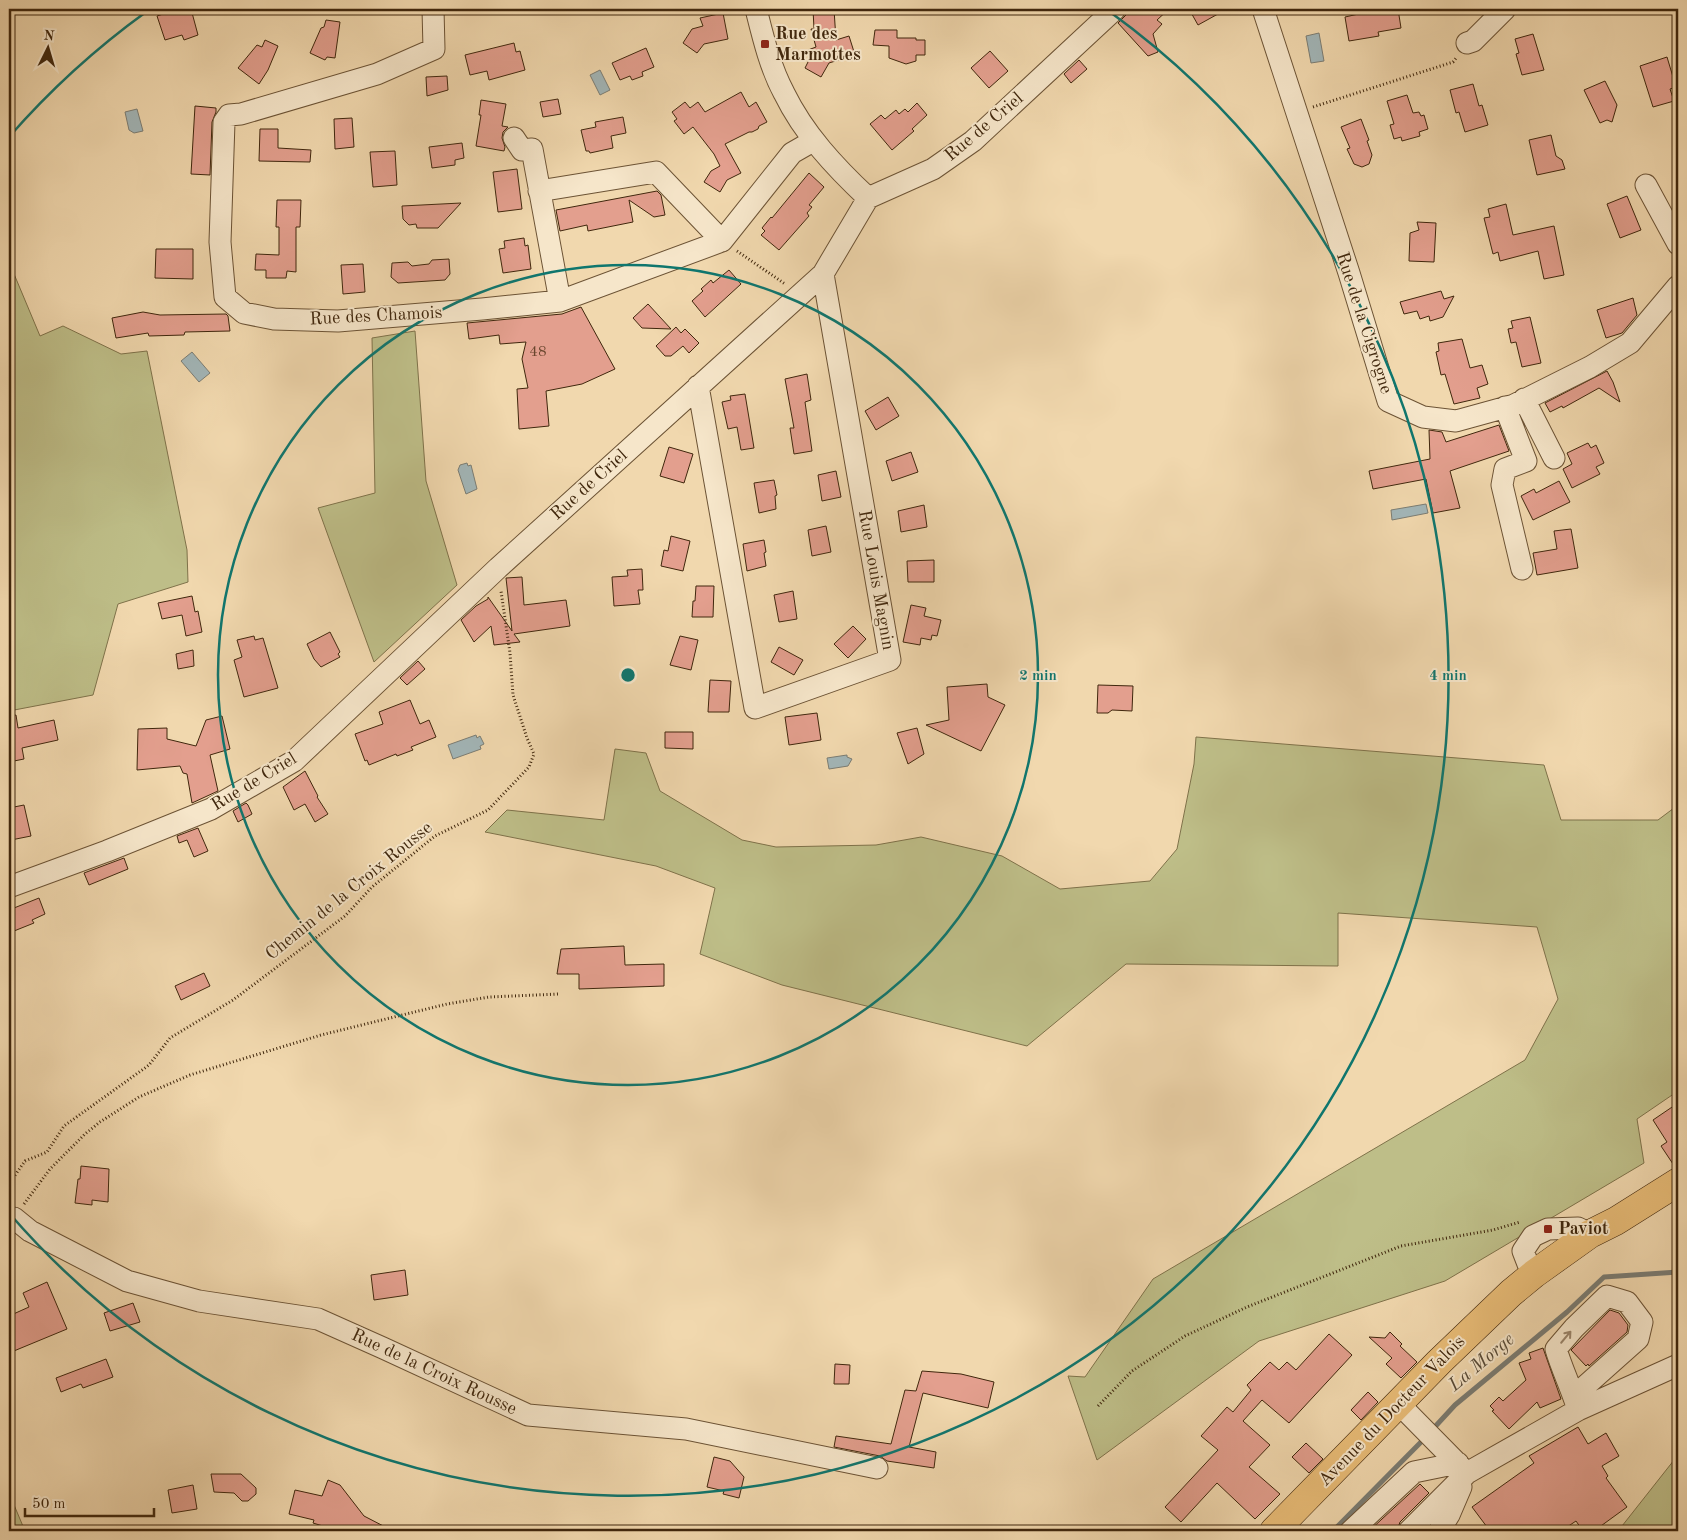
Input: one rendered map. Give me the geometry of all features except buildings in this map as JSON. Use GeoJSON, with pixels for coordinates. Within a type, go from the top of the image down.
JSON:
{"type":"FeatureCollection","features":[{"type":"Feature","properties":{"kind":"main road","name":"Avenue du Docteur Valois"},"geometry":{"type":"LineString","coordinates":[[1274,1531],[1398,1403],[1511,1293],[1590,1234],[1616,1221],[1678,1182]]}},
{"type":"Feature","properties":{"kind":"street","name":"Rue des Chamois"},"geometry":{"type":"LineString","coordinates":[[433,9],[434,49],[377,74],[241,114],[229,115],[224,122],[220,242],[225,297],[244,313],[274,319],[338,321],[560,301],[722,240]]}},
{"type":"Feature","properties":{"kind":"street"},"geometry":{"type":"LineString","coordinates":[[756,9],[765,44],[783,91],[798,120],[846,177],[868,198]]}},
{"type":"Feature","properties":{"kind":"street","name":"Rue de Criel"},"geometry":{"type":"LineString","coordinates":[[9,887],[107,851],[211,808],[294,761],[498,568],[822,274],[868,198],[933,169],[973,142],[1115,9]]}},
{"type":"Feature","properties":{"kind":"street","name":"Rue de la Cigrogne"},"geometry":{"type":"LineString","coordinates":[[1263,9],[1349,273],[1388,401],[1423,417],[1456,421],[1515,403],[1590,367],[1630,343],[1678,286]]}},
{"type":"Feature","properties":{"kind":"street"},"geometry":{"type":"LineString","coordinates":[[1467,43],[1473,41],[1505,9]]}},
{"type":"Feature","properties":{"kind":"street"},"geometry":{"type":"LineString","coordinates":[[539,191],[656,172],[722,240],[792,153],[806,145],[812,138]]}},
{"type":"Feature","properties":{"kind":"street"},"geometry":{"type":"LineString","coordinates":[[523,143],[539,191],[560,301]]}},
{"type":"Feature","properties":{"kind":"street"},"geometry":{"type":"LineString","coordinates":[[1646,185],[1678,244]]}},
{"type":"Feature","properties":{"kind":"street","name":"Rue Louis Magnin"},"geometry":{"type":"LineString","coordinates":[[698,386],[755,708],[890,660],[822,274]]}},
{"type":"Feature","properties":{"kind":"street"},"geometry":{"type":"LineString","coordinates":[[1515,403],[1554,458]]}},
{"type":"Feature","properties":{"kind":"street"},"geometry":{"type":"LineString","coordinates":[[1515,403],[1526,461],[1505,470],[1502,485],[1522,569]]}},
{"type":"Feature","properties":{"kind":"street","name":"Rue de la Croix Rousse"},"geometry":{"type":"LineString","coordinates":[[11,1218],[30,1231],[127,1281],[199,1301],[318,1319],[528,1416],[686,1429],[877,1468]]}},
{"type":"Feature","properties":{"kind":"street"},"geometry":{"type":"LineString","coordinates":[[1607,1296],[1627,1302],[1642,1322],[1638,1339],[1576,1403],[1561,1368],[1556,1349],[1574,1328],[1607,1296]]}},
{"type":"Feature","properties":{"kind":"street"},"geometry":{"type":"LineString","coordinates":[[1409,1531],[1462,1468],[1576,1403],[1678,1365]]}},
{"type":"Feature","properties":{"kind":"street"},"geometry":{"type":"LineString","coordinates":[[1398,1403],[1462,1468]]}},
{"type":"Feature","properties":{"kind":"street"},"geometry":{"type":"LineString","coordinates":[[1351,1531],[1414,1472],[1462,1468]]}},
{"type":"Feature","properties":{"kind":"street"},"geometry":{"type":"LineString","coordinates":[[1439,1531],[1449,1515],[1462,1468]]}},
{"type":"Feature","properties":{"kind":"path"},"geometry":{"type":"LineString","coordinates":[[1296,113],[1453,62],[1467,43]]}},
{"type":"Feature","properties":{"kind":"path"},"geometry":{"type":"LineString","coordinates":[[722,240],[800,294]]}},
{"type":"Feature","properties":{"kind":"path","name":"Chemin de la Croix Rousse"},"geometry":{"type":"LineString","coordinates":[[9,1184],[25,1161],[47,1152],[64,1126],[149,1064],[170,1038],[232,1000],[345,916],[372,887],[435,836],[488,810],[529,767],[534,754],[526,738],[513,694],[510,653],[498,568]]}},
{"type":"Feature","properties":{"kind":"path"},"geometry":{"type":"LineString","coordinates":[[11,1218],[50,1169],[85,1134],[100,1122],[138,1097],[190,1075],[321,1035],[447,1004],[489,997],[559,994]]}},
{"type":"Feature","properties":{"kind":"path"},"geometry":{"type":"LineString","coordinates":[[1098,1406],[1139,1366],[1185,1336],[1247,1306],[1401,1246],[1493,1230],[1521,1222]]}},
{"type":"Feature","properties":{"kind":"green space"},"geometry":{"type":"Polygon","coordinates":[[[9,262],[40,336],[63,326],[121,354],[147,351],[187,550],[188,582],[118,604],[93,695],[9,711],[9,262]]]}},
{"type":"Feature","properties":{"kind":"green space"},"geometry":{"type":"Polygon","coordinates":[[[415,331],[426,481],[457,585],[374,662],[318,508],[375,493],[372,338],[415,331]]]}},
{"type":"Feature","properties":{"kind":"green space"},"geometry":{"type":"Polygon","coordinates":[[[1196,737],[1544,765],[1561,820],[1658,820],[1678,805],[1678,1091],[1637,1119],[1644,1163],[1445,1281],[1259,1341],[1097,1460],[1068,1376],[1085,1377],[1153,1279],[1525,1060],[1558,999],[1537,927],[1338,913],[1338,966],[1126,964],[1027,1046],[782,985],[700,954],[715,888],[656,866],[485,832],[507,810],[604,820],[615,749],[646,753],[660,791],[742,840],[776,847],[876,845],[921,837],[1002,856],[1060,889],[1150,881],[1177,849],[1194,764],[1196,737]]]}},
{"type":"Feature","properties":{"kind":"green space"},"geometry":{"type":"Polygon","coordinates":[[[1678,1455],[1678,1531],[1621,1531],[1622,1526],[1678,1455]]]}},
{"type":"Feature","properties":{"kind":"green space"},"geometry":{"type":"Polygon","coordinates":[[[9,1493],[25,1531],[9,1531],[9,1493]]]}},
{"type":"Feature","properties":{"kind":"shaded area"},"geometry":{"type":"Polygon","coordinates":[[[1319,33],[1324,61],[1311,63],[1306,36],[1319,33]]]}},
{"type":"Feature","properties":{"kind":"shaded area"},"geometry":{"type":"Polygon","coordinates":[[[600,70],[610,90],[600,95],[590,75],[600,70]]]}},
{"type":"Feature","properties":{"kind":"shaded area"},"geometry":{"type":"Polygon","coordinates":[[[137,109],[143,131],[134,133],[129,130],[125,112],[137,109]]]}},
{"type":"Feature","properties":{"kind":"shaded area"},"geometry":{"type":"Polygon","coordinates":[[[192,352],[210,373],[199,382],[181,361],[192,352]]]}},
{"type":"Feature","properties":{"kind":"shaded area"},"geometry":{"type":"Polygon","coordinates":[[[467,463],[468,466],[471,465],[477,489],[466,494],[458,470],[460,465],[467,463]]]}},
{"type":"Feature","properties":{"kind":"shaded area"},"geometry":{"type":"Polygon","coordinates":[[[1426,504],[1428,513],[1392,520],[1391,510],[1426,504]]]}},
{"type":"Feature","properties":{"kind":"shaded area"},"geometry":{"type":"Polygon","coordinates":[[[476,735],[477,738],[480,736],[484,744],[480,746],[481,749],[453,759],[448,745],[476,735]]]}},
{"type":"Feature","properties":{"kind":"shaded area"},"geometry":{"type":"Polygon","coordinates":[[[847,755],[847,757],[852,759],[848,766],[829,769],[827,758],[847,755]]]}},
{"type":"Feature","properties":{"kind":"waterway","name":"La Morge"},"geometry":{"type":"LineString","coordinates":[[1432,1430],[1455,1405],[1567,1312],[1604,1277],[1678,1272]]}},
{"type":"Feature","properties":{"kind":"waterway","name":"La Morge"},"geometry":{"type":"LineString","coordinates":[[1333,1531],[1425,1438]]}},
{"type":"Feature","properties":{"kind":"place","name":"Rue des Marmottes"},"geometry":{"type":"Point","coordinates":[765,44]}},
{"type":"Feature","properties":{"kind":"place","name":"Paviot"},"geometry":{"type":"Point","coordinates":[1548,1229]}}]}
